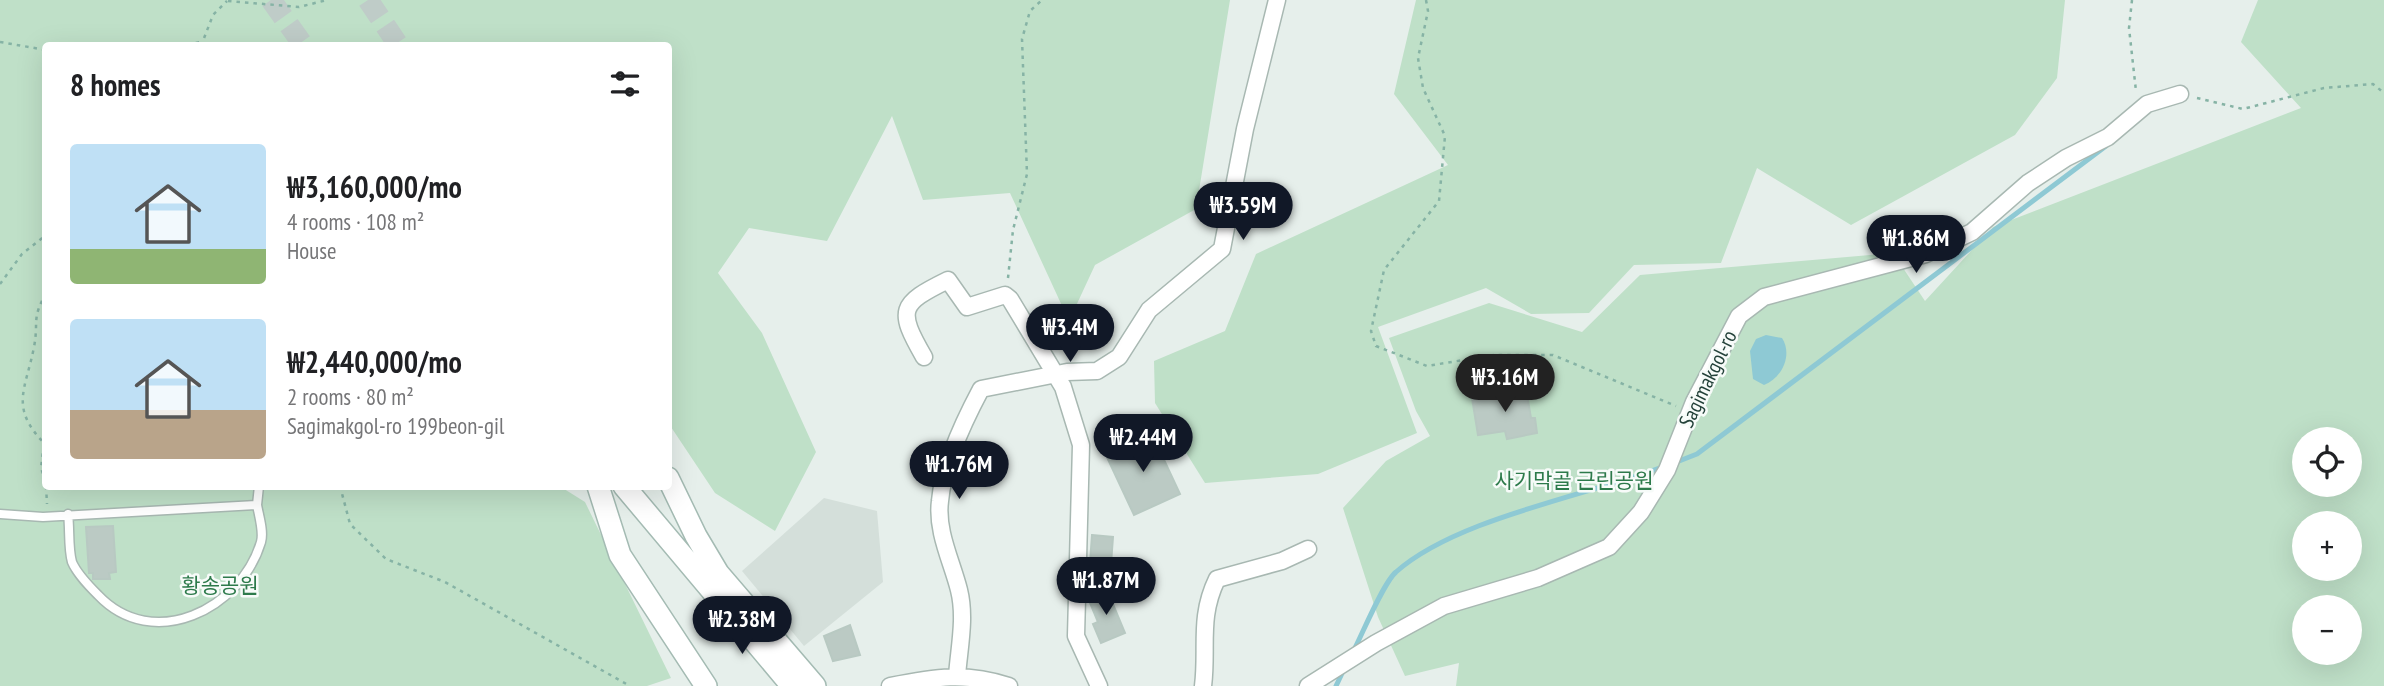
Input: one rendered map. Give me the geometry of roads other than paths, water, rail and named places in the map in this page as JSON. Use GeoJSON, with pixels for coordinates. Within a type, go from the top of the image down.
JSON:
{"type":"FeatureCollection","features":[{"type":"Feature","properties":{"kind":"main road"},"geometry":{"type":"LineString","coordinates":[[672,486],[726,595],[751,634],[792,686]]}},
{"type":"Feature","properties":{"kind":"main road"},"geometry":{"type":"LineString","coordinates":[[599,490],[620,555],[706,686]]}},
{"type":"Feature","properties":{"kind":"main road"},"geometry":{"type":"LineString","coordinates":[[628,490],[815,686]]}},
{"type":"Feature","properties":{"kind":"street"},"geometry":{"type":"LineString","coordinates":[[957,676],[963,614],[941,517],[940,501],[967,416],[981,389],[1061,373],[1097,371],[1119,357],[1149,310],[1222,249],[1248,115],[1277,0]]}},
{"type":"Feature","properties":{"kind":"street","name":"Sagimakgol-ro"},"geometry":{"type":"LineString","coordinates":[[1308,686],[1444,606],[1538,578],[1609,547],[1641,512],[1667,470],[1690,412],[1739,316],[1764,297],[1926,254],[1972,232],[2028,183],[2066,158],[2108,137],[2147,104],[2180,94]]}},
{"type":"Feature","properties":{"kind":"street"},"geometry":{"type":"LineString","coordinates":[[924,357],[905,322],[915,297],[948,280],[967,307],[1005,295],[1061,373],[1082,445],[1076,636],[1098,686]]}},
{"type":"Feature","properties":{"kind":"street"},"geometry":{"type":"LineString","coordinates":[[1203,686],[1203,624],[1207,601],[1217,579],[1282,561],[1308,549]]}},
{"type":"Feature","properties":{"kind":"street"},"geometry":{"type":"LineString","coordinates":[[890,686],[957,676],[980,677],[1009,686]]}},
{"type":"Feature","properties":{"kind":"lane"},"geometry":{"type":"LineString","coordinates":[[68,514],[72,562],[85,582],[104,601],[128,617],[164,625],[201,614],[246,576],[262,539],[257,505],[259,490]]}},
{"type":"Feature","properties":{"kind":"lane"},"geometry":{"type":"LineString","coordinates":[[0,514],[43,517],[257,505]]}},
{"type":"Feature","properties":{"kind":"water"},"geometry":{"type":"Polygon","coordinates":[[[1766,335],[1782,338],[1786,358],[1781,372],[1764,385],[1753,379],[1750,351],[1756,339],[1766,335]]]}},
{"type":"Feature","properties":{"kind":"waterway"},"geometry":{"type":"LineString","coordinates":[[1674,463],[1697,454],[2106,146]]}},
{"type":"Feature","properties":{"kind":"waterway"},"geometry":{"type":"LineString","coordinates":[[1353,652],[1391,578],[1422,553],[1487,523],[1665,466]]}},
{"type":"Feature","properties":{"kind":"waterway"},"geometry":{"type":"LineString","coordinates":[[1336,686],[1345,667]]}},
{"type":"Feature","properties":{"kind":"tunnel"},"geometry":{"type":"LineString","coordinates":[[271,0],[301,42]]}},
{"type":"Feature","properties":{"kind":"tunnel"},"geometry":{"type":"LineString","coordinates":[[368,0],[396,42]]}},
{"type":"Feature","properties":{"kind":"park label","name":"사기막골 근린공원"},"geometry":{"type":"Point","coordinates":[1574,481]}},
{"type":"Feature","properties":{"kind":"park label","name":"황송공원"},"geometry":{"type":"Point","coordinates":[220,586]}}]}
